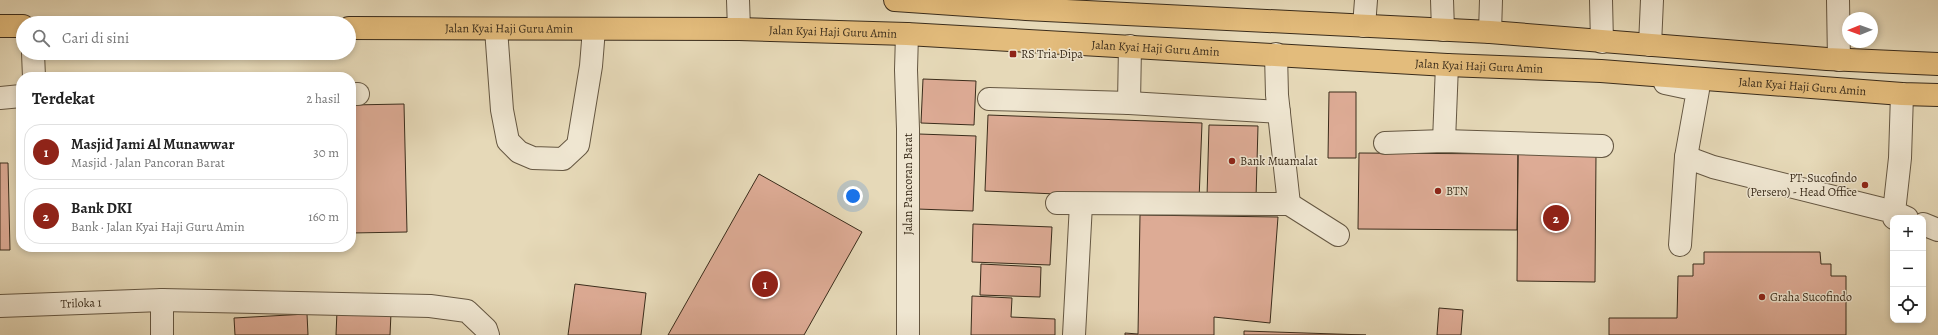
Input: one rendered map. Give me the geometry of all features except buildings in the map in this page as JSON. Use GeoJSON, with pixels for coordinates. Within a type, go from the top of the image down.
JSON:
{"type":"FeatureCollection","features":[{"type":"Feature","properties":{"kind":"main road"},"geometry":{"type":"LineString","coordinates":[[895,0],[1026,4],[1274,21],[1490,32],[1838,60],[1938,64]]}},
{"type":"Feature","properties":{"kind":"main road"},"geometry":{"type":"LineString","coordinates":[[1274,21],[1275,60]]}},
{"type":"Feature","properties":{"kind":"main road"},"geometry":{"type":"LineString","coordinates":[[0,26],[16,26]]}},
{"type":"Feature","properties":{"kind":"main road","name":"Jalan Kyai Haji Guru Amin"},"geometry":{"type":"LineString","coordinates":[[356,28],[496,36],[594,35],[739,29],[907,52],[1130,54],[1447,69],[1601,71],[1902,94],[1938,94]]}},
{"type":"Feature","properties":{"kind":"street"},"geometry":{"type":"LineString","coordinates":[[738,0],[739,29]]}},
{"type":"Feature","properties":{"kind":"street"},"geometry":{"type":"LineString","coordinates":[[1364,26],[1366,0]]}},
{"type":"Feature","properties":{"kind":"street"},"geometry":{"type":"LineString","coordinates":[[1442,0],[1443,30]]}},
{"type":"Feature","properties":{"kind":"street"},"geometry":{"type":"LineString","coordinates":[[1490,32],[1491,0]]}},
{"type":"Feature","properties":{"kind":"street"},"geometry":{"type":"LineString","coordinates":[[1601,0],[1602,42]]}},
{"type":"Feature","properties":{"kind":"street"},"geometry":{"type":"LineString","coordinates":[[1650,45],[1652,0]]}},
{"type":"Feature","properties":{"kind":"street"},"geometry":{"type":"LineString","coordinates":[[1838,0],[1838,60]]}},
{"type":"Feature","properties":{"kind":"street"},"geometry":{"type":"LineString","coordinates":[[496,36],[497,65],[502,110],[508,141],[518,152],[533,158],[563,159],[578,145],[591,66],[594,35]]}},
{"type":"Feature","properties":{"kind":"street","name":"Jalan Pancoran Barat"},"geometry":{"type":"LineString","coordinates":[[907,52],[908,335]]}},
{"type":"Feature","properties":{"kind":"street"},"geometry":{"type":"LineString","coordinates":[[1130,54],[1130,96]]}},
{"type":"Feature","properties":{"kind":"street"},"geometry":{"type":"LineString","coordinates":[[33,60],[34,72]]}},
{"type":"Feature","properties":{"kind":"street"},"geometry":{"type":"LineString","coordinates":[[1275,60],[1289,204]]}},
{"type":"Feature","properties":{"kind":"street"},"geometry":{"type":"LineString","coordinates":[[1444,133],[1447,69]]}},
{"type":"Feature","properties":{"kind":"street"},"geometry":{"type":"LineString","coordinates":[[1601,71],[1698,90],[1686,157],[1680,245]]}},
{"type":"Feature","properties":{"kind":"street"},"geometry":{"type":"LineString","coordinates":[[1899,215],[1902,94]]}},
{"type":"Feature","properties":{"kind":"street"},"geometry":{"type":"LineString","coordinates":[[0,98],[16,96]]}},
{"type":"Feature","properties":{"kind":"street"},"geometry":{"type":"LineString","coordinates":[[989,100],[1130,96],[1278,103]]}},
{"type":"Feature","properties":{"kind":"street"},"geometry":{"type":"LineString","coordinates":[[1385,143],[1444,133],[1602,146]]}},
{"type":"Feature","properties":{"kind":"street"},"geometry":{"type":"LineString","coordinates":[[1686,157],[1713,167],[1895,215]]}},
{"type":"Feature","properties":{"kind":"street"},"geometry":{"type":"LineString","coordinates":[[1057,203],[1289,204],[1338,235]]}},
{"type":"Feature","properties":{"kind":"street"},"geometry":{"type":"LineString","coordinates":[[1074,335],[1081,204]]}},
{"type":"Feature","properties":{"kind":"street"},"geometry":{"type":"LineString","coordinates":[[1926,225],[1938,230]]}},
{"type":"Feature","properties":{"kind":"street"},"geometry":{"type":"LineString","coordinates":[[162,300],[162,335]]}},
{"type":"Feature","properties":{"kind":"street","name":"Triloka 1"},"geometry":{"type":"LineString","coordinates":[[0,306],[162,300],[430,306],[467,310],[486,329],[488,335]]}},
{"type":"Feature","properties":{"kind":"place","name":"RS Tria Dipa"},"geometry":{"type":"Point","coordinates":[1013,54]}},
{"type":"Feature","properties":{"kind":"place","name":"Bank Muamalat"},"geometry":{"type":"Point","coordinates":[1232,161]}},
{"type":"Feature","properties":{"kind":"place","name":"PT. Sucofindo (Persero) - Head Office"},"geometry":{"type":"Point","coordinates":[1865,185]}},
{"type":"Feature","properties":{"kind":"place","name":"BTN"},"geometry":{"type":"Point","coordinates":[1438,191]}},
{"type":"Feature","properties":{"kind":"place","name":"Bank DKI"},"geometry":{"type":"Point","coordinates":[1556,218]}},
{"type":"Feature","properties":{"kind":"place","name":"Masjid Jami Al Munawwar"},"geometry":{"type":"Point","coordinates":[765,284]}},
{"type":"Feature","properties":{"kind":"place","name":"Graha Sucofindo"},"geometry":{"type":"Point","coordinates":[1762,297]}}]}
